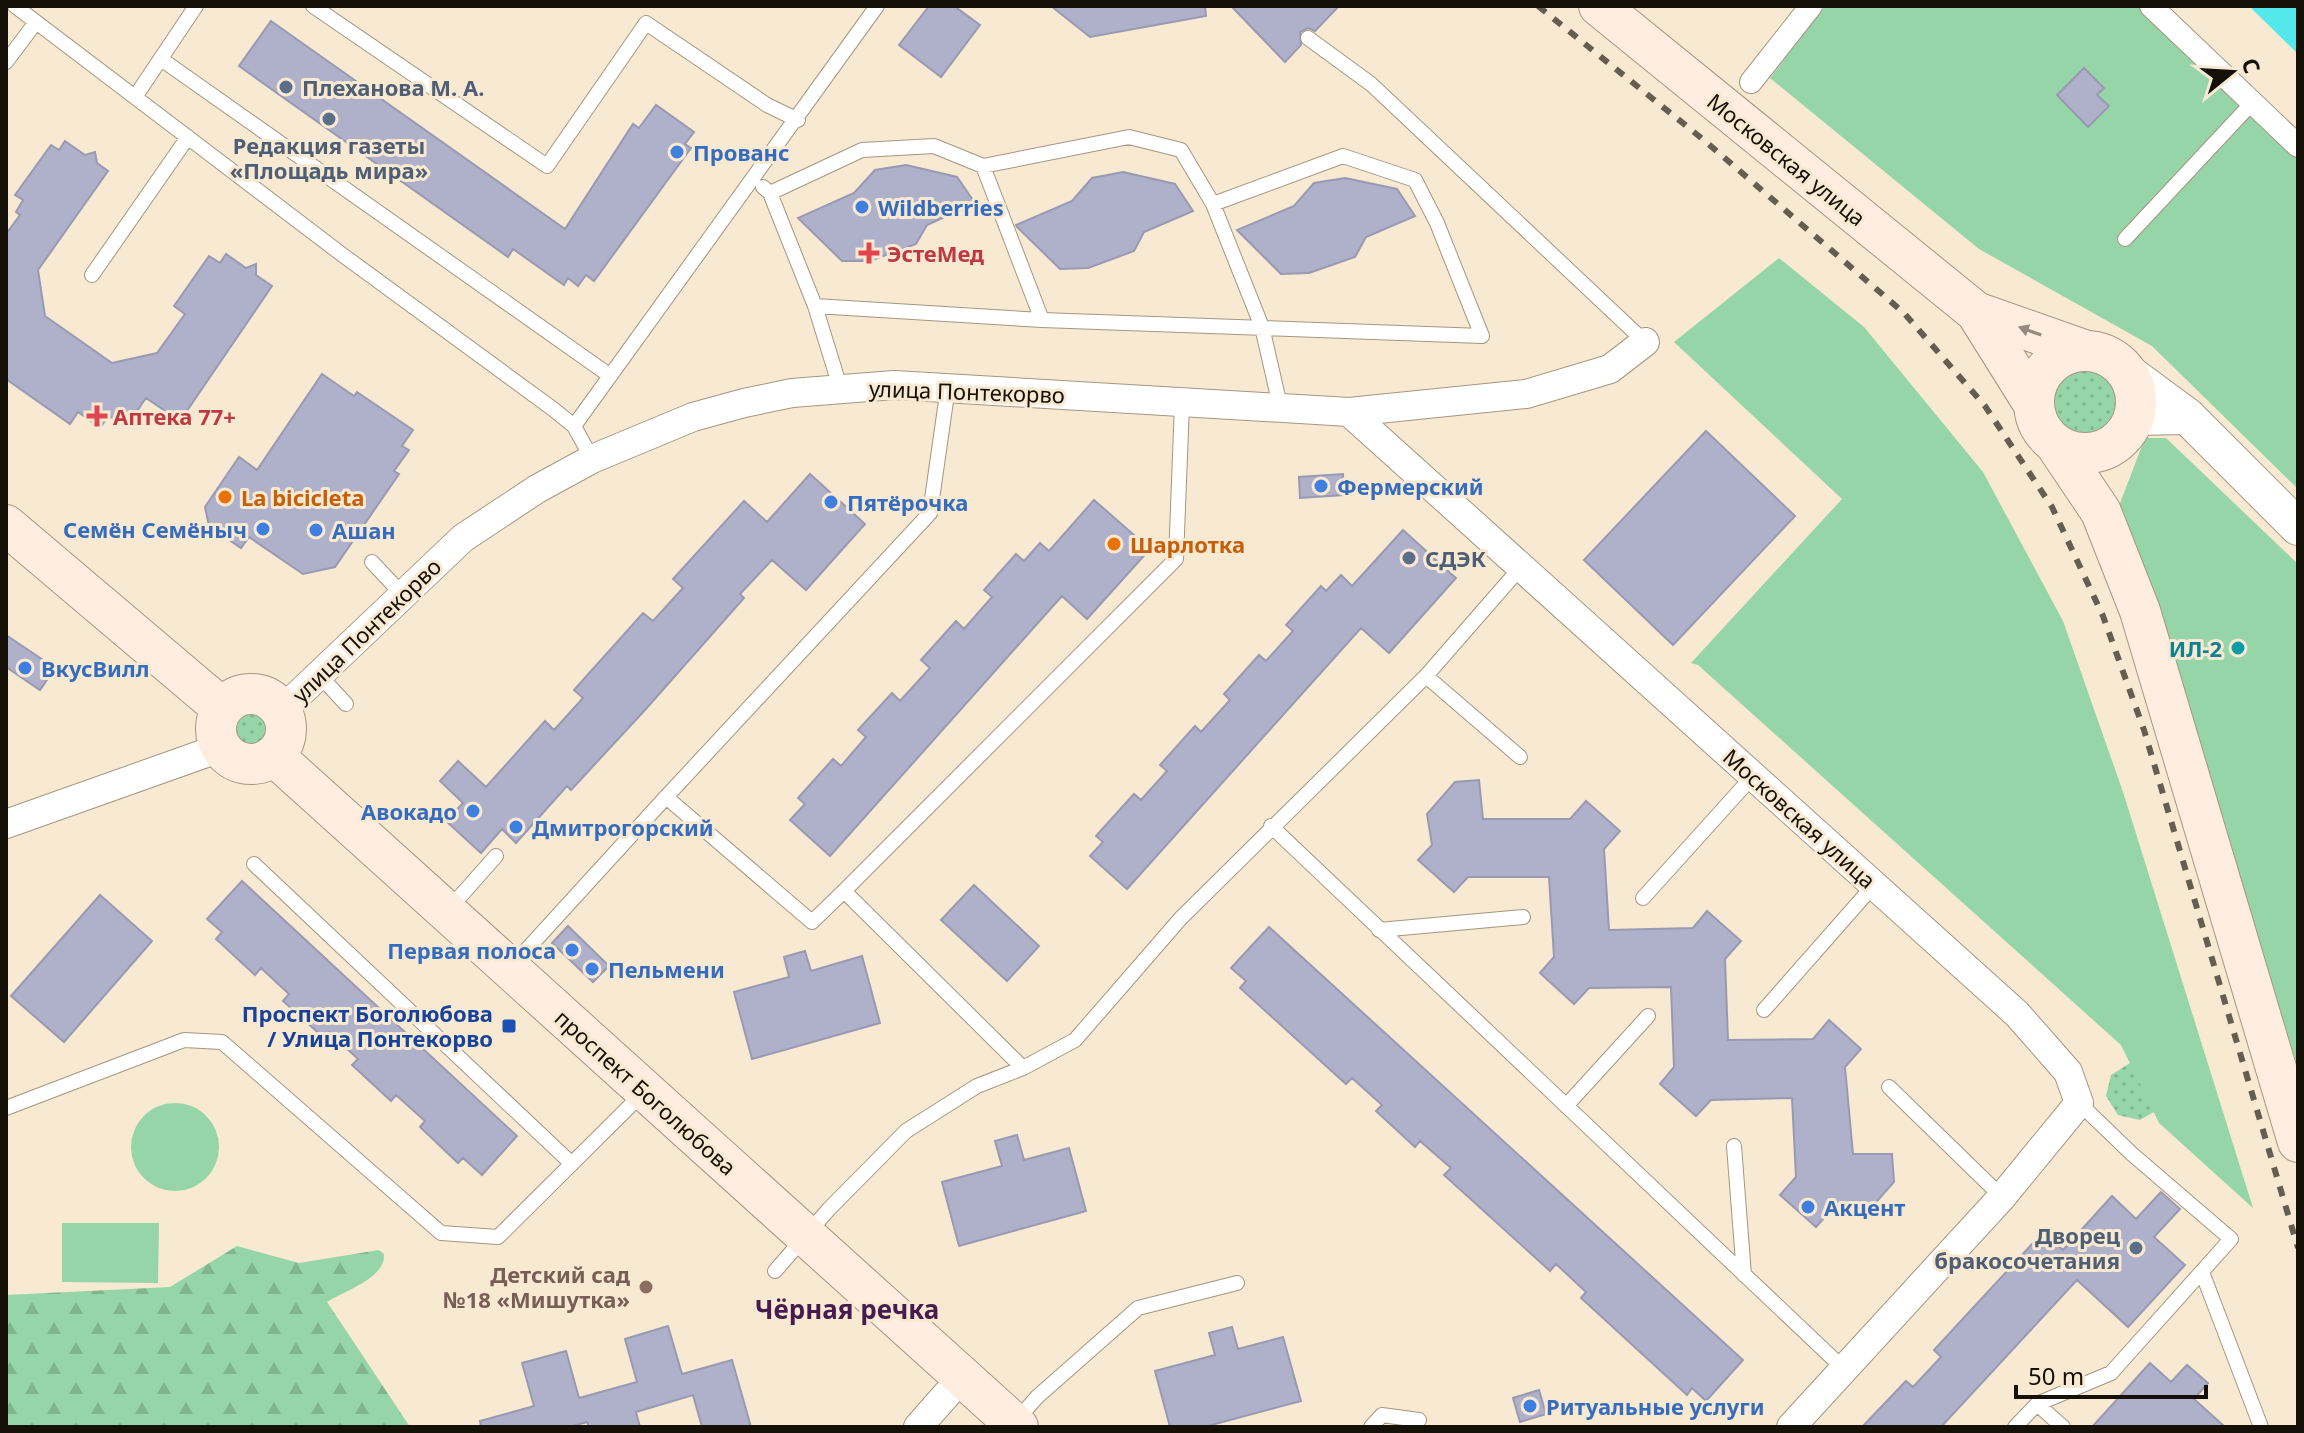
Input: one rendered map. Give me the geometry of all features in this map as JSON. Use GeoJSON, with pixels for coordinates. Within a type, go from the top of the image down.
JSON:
{"type":"FeatureCollection","features":[{"type":"Feature","properties":{"kind":"main road","name":"Московская улица"},"geometry":{"type":"LineString","coordinates":[[1599,6],[1976,312]]}},
{"type":"Feature","properties":{"kind":"main road"},"geometry":{"type":"LineString","coordinates":[[1976,312],[2115,359],[2126,371],[2137,401],[2101,512]]}},
{"type":"Feature","properties":{"kind":"main road"},"geometry":{"type":"LineString","coordinates":[[1976,312],[2033,403]]}},
{"type":"Feature","properties":{"kind":"main road"},"geometry":{"type":"LineString","coordinates":[[2084,350],[2053,361],[2035,387],[2033,403],[2036,420],[2101,512],[2140,611],[2298,1142]]}},
{"type":"Feature","properties":{"kind":"main road"},"geometry":{"type":"LineString","coordinates":[[2056,445],[2086,454],[2126,430]]}},
{"type":"Feature","properties":{"kind":"main road"},"geometry":{"type":"LineString","coordinates":[[6,525],[222,708]]}},
{"type":"Feature","properties":{"kind":"main road"},"geometry":{"type":"LineString","coordinates":[[253,694],[264,696],[281,711],[286,735],[274,756],[252,765],[229,757],[220,748],[215,728],[222,708],[231,700],[253,694]]}},
{"type":"Feature","properties":{"kind":"main road","name":"проспект Боголюбова"},"geometry":{"type":"LineString","coordinates":[[274,756],[1016,1425]]}},
{"type":"Feature","properties":{"kind":"street"},"geometry":{"type":"LineString","coordinates":[[1751,82],[1811,6]]}},
{"type":"Feature","properties":{"kind":"street"},"geometry":{"type":"LineString","coordinates":[[2151,6],[2298,146]]}},
{"type":"Feature","properties":{"kind":"street","name":"улица Понтекорво"},"geometry":{"type":"LineString","coordinates":[[281,711],[321,677],[401,593],[463,538],[537,489],[592,459],[693,417],[792,393],[840,387],[948,387],[1182,404],[1349,412],[1526,394],[1610,369],[1645,342]]}},
{"type":"Feature","properties":{"kind":"street"},"geometry":{"type":"LineString","coordinates":[[2126,371],[2187,416],[2298,527]]}},
{"type":"Feature","properties":{"kind":"street","name":"Московская улица"},"geometry":{"type":"LineString","coordinates":[[1349,412],[2017,1014],[2068,1072],[2079,1103]]}},
{"type":"Feature","properties":{"kind":"street"},"geometry":{"type":"LineString","coordinates":[[2126,430],[2187,416]]}},
{"type":"Feature","properties":{"kind":"street"},"geometry":{"type":"LineString","coordinates":[[6,824],[220,748]]}},
{"type":"Feature","properties":{"kind":"street"},"geometry":{"type":"LineString","coordinates":[[1791,1427],[2002,1197],[2079,1103]]}},
{"type":"Feature","properties":{"kind":"street"},"geometry":{"type":"LineString","coordinates":[[918,1427],[962,1377]]}},
{"type":"Feature","properties":{"kind":"lane"},"geometry":{"type":"LineString","coordinates":[[15,6],[574,426],[592,459]]}},
{"type":"Feature","properties":{"kind":"lane"},"geometry":{"type":"LineString","coordinates":[[135,97],[196,6]]}},
{"type":"Feature","properties":{"kind":"lane"},"geometry":{"type":"LineString","coordinates":[[313,6],[547,166],[646,23],[767,105],[798,120]]}},
{"type":"Feature","properties":{"kind":"lane"},"geometry":{"type":"LineString","coordinates":[[574,426],[798,120],[877,6]]}},
{"type":"Feature","properties":{"kind":"lane"},"geometry":{"type":"LineString","coordinates":[[6,62],[36,22]]}},
{"type":"Feature","properties":{"kind":"lane"},"geometry":{"type":"LineString","coordinates":[[1308,38],[1371,84],[1645,342]]}},
{"type":"Feature","properties":{"kind":"lane"},"geometry":{"type":"LineString","coordinates":[[161,59],[609,375]]}},
{"type":"Feature","properties":{"kind":"lane"},"geometry":{"type":"LineString","coordinates":[[2125,239],[2253,102]]}},
{"type":"Feature","properties":{"kind":"lane"},"geometry":{"type":"LineString","coordinates":[[92,275],[188,137]]}},
{"type":"Feature","properties":{"kind":"lane"},"geometry":{"type":"LineString","coordinates":[[770,193],[862,150],[934,146],[983,166],[1129,137],[1181,150],[1213,204],[1262,327],[1281,410]]}},
{"type":"Feature","properties":{"kind":"lane"},"geometry":{"type":"LineString","coordinates":[[815,306],[1042,320],[1482,336],[1437,223],[1415,180],[1343,156],[1213,204]]}},
{"type":"Feature","properties":{"kind":"lane"},"geometry":{"type":"LineString","coordinates":[[983,166],[1042,320]]}},
{"type":"Feature","properties":{"kind":"lane"},"geometry":{"type":"LineString","coordinates":[[755,178],[770,193],[815,306],[840,387]]}},
{"type":"Feature","properties":{"kind":"lane"},"geometry":{"type":"LineString","coordinates":[[509,969],[930,513],[948,387]]}},
{"type":"Feature","properties":{"kind":"lane"},"geometry":{"type":"LineString","coordinates":[[666,797],[812,922],[1176,559],[1182,404]]}},
{"type":"Feature","properties":{"kind":"lane"},"geometry":{"type":"LineString","coordinates":[[372,562],[401,593]]}},
{"type":"Feature","properties":{"kind":"lane"},"geometry":{"type":"LineString","coordinates":[[775,1271],[906,1131],[977,1086],[1023,1068],[1075,1040],[1181,918],[1426,676],[1521,567]]}},
{"type":"Feature","properties":{"kind":"lane"},"geometry":{"type":"LineString","coordinates":[[1426,676],[1520,757]]}},
{"type":"Feature","properties":{"kind":"lane"},"geometry":{"type":"LineString","coordinates":[[321,677],[346,704]]}},
{"type":"Feature","properties":{"kind":"lane"},"geometry":{"type":"LineString","coordinates":[[1643,898],[1753,776]]}},
{"type":"Feature","properties":{"kind":"lane"},"geometry":{"type":"LineString","coordinates":[[1271,826],[1844,1369]]}},
{"type":"Feature","properties":{"kind":"lane"},"geometry":{"type":"LineString","coordinates":[[446,912],[496,856]]}},
{"type":"Feature","properties":{"kind":"lane"},"geometry":{"type":"LineString","coordinates":[[254,864],[572,1164]]}},
{"type":"Feature","properties":{"kind":"lane"},"geometry":{"type":"LineString","coordinates":[[1764,1010],[1874,885]]}},
{"type":"Feature","properties":{"kind":"lane"},"geometry":{"type":"LineString","coordinates":[[844,891],[1023,1068]]}},
{"type":"Feature","properties":{"kind":"lane"},"geometry":{"type":"LineString","coordinates":[[1379,930],[1523,917]]}},
{"type":"Feature","properties":{"kind":"lane"},"geometry":{"type":"LineString","coordinates":[[1566,1106],[1648,1016]]}},
{"type":"Feature","properties":{"kind":"lane"},"geometry":{"type":"LineString","coordinates":[[6,1108],[184,1040],[222,1042],[441,1233],[498,1237],[645,1091]]}},
{"type":"Feature","properties":{"kind":"lane"},"geometry":{"type":"LineString","coordinates":[[1889,1087],[2002,1197]]}},
{"type":"Feature","properties":{"kind":"lane","name":"Московская улица"},"geometry":{"type":"LineString","coordinates":[[2079,1103],[2132,1154],[2231,1239],[2202,1272]]}},
{"type":"Feature","properties":{"kind":"lane"},"geometry":{"type":"LineString","coordinates":[[1734,1146],[1744,1275]]}},
{"type":"Feature","properties":{"kind":"lane"},"geometry":{"type":"LineString","coordinates":[[2015,1427],[2037,1404],[2111,1373],[2202,1272],[2261,1427]]}},
{"type":"Feature","properties":{"kind":"lane"},"geometry":{"type":"LineString","coordinates":[[1016,1425],[1037,1397],[1138,1308],[1237,1283]]}},
{"type":"Feature","properties":{"kind":"lane"},"geometry":{"type":"LineString","coordinates":[[2037,1404],[2063,1427]]}},
{"type":"Feature","properties":{"kind":"lane"},"geometry":{"type":"LineString","coordinates":[[1371,1427],[1382,1415],[1419,1420]]}},
{"type":"Feature","properties":{"kind":"green space"},"geometry":{"type":"Polygon","coordinates":[[[1825,6],[2139,6],[2298,157],[2298,489],[2152,346],[1979,249],[1770,78],[1825,6]]]}},
{"type":"Feature","properties":{"kind":"green space"},"geometry":{"type":"Polygon","coordinates":[[[1779,258],[1864,327],[1983,472],[2063,621],[2123,792],[2253,1208],[2159,1123],[2121,1045],[1698,665],[1691,663],[1842,499],[1674,342],[1779,258]]]}},
{"type":"Feature","properties":{"kind":"green space"},"geometry":{"type":"Polygon","coordinates":[[[2092,365],[2112,375],[2120,388],[2120,416],[2112,429],[2099,437],[2078,439],[2058,429],[2050,416],[2048,395],[2058,375],[2071,367],[2092,365]]]}},
{"type":"Feature","properties":{"kind":"green space"},"geometry":{"type":"Polygon","coordinates":[[[2145,438],[2166,438],[2298,564],[2298,1068],[2153,603],[2117,511],[2145,438]]]}},
{"type":"Feature","properties":{"kind":"green space"},"geometry":{"type":"Polygon","coordinates":[[[250,713],[262,718],[267,730],[262,742],[250,747],[238,742],[233,730],[238,718],[250,713]]]}},
{"type":"Feature","properties":{"kind":"green space"},"geometry":{"type":"Polygon","coordinates":[[[2130,1063],[2159,1109],[2140,1120],[2118,1115],[2106,1096],[2111,1075],[2130,1063]]]}},
{"type":"Feature","properties":{"kind":"green space"},"geometry":{"type":"Polygon","coordinates":[[[166,1103],[184,1103],[200,1110],[212,1122],[219,1138],[219,1156],[212,1172],[200,1184],[184,1191],[166,1191],[150,1184],[138,1172],[131,1156],[131,1138],[138,1122],[150,1110],[166,1103]]]}},
{"type":"Feature","properties":{"kind":"green space"},"geometry":{"type":"Polygon","coordinates":[[[62,1223],[159,1223],[158,1283],[62,1282],[62,1223]]]}},
{"type":"Feature","properties":{"kind":"green space"},"geometry":{"type":"Polygon","coordinates":[[[237,1246],[299,1263],[379,1250],[384,1254],[383,1263],[371,1277],[327,1302],[410,1427],[6,1427],[6,1295],[170,1287],[237,1246]]]}},
{"type":"Feature","properties":{"kind":"water"},"geometry":{"type":"Polygon","coordinates":[[[2249,6],[2298,6],[2298,54],[2249,6]]]}},
{"type":"Feature","properties":{"kind":"building"},"geometry":{"type":"Polygon","coordinates":[[[929,6],[954,6],[980,25],[941,77],[899,45],[929,6]]]}},
{"type":"Feature","properties":{"kind":"building"},"geometry":{"type":"Polygon","coordinates":[[[1051,6],[1205,6],[1206,16],[1090,37],[1051,6]]]}},
{"type":"Feature","properties":{"kind":"building"},"geometry":{"type":"Polygon","coordinates":[[[1231,6],[1339,6],[1315,31],[1308,28],[1300,32],[1301,45],[1285,62],[1231,6]]]}},
{"type":"Feature","properties":{"kind":"building"},"geometry":{"type":"Polygon","coordinates":[[[271,21],[565,229],[633,124],[639,128],[656,105],[694,132],[685,144],[691,148],[594,281],[586,275],[578,286],[568,278],[564,285],[513,249],[508,257],[239,66],[271,21]]]}},
{"type":"Feature","properties":{"kind":"building"},"geometry":{"type":"Polygon","coordinates":[[[2084,68],[2104,88],[2097,95],[2109,106],[2088,127],[2057,95],[2084,68]]]}},
{"type":"Feature","properties":{"kind":"building"},"geometry":{"type":"Polygon","coordinates":[[[65,141],[85,155],[95,152],[97,163],[108,171],[38,270],[45,316],[112,363],[157,353],[185,314],[174,306],[209,256],[220,263],[226,254],[246,268],[256,264],[256,275],[272,286],[180,421],[146,398],[135,414],[107,418],[100,428],[78,412],[70,424],[6,379],[6,234],[20,215],[16,212],[23,200],[15,195],[51,145],[59,150],[65,141]]]}},
{"type":"Feature","properties":{"kind":"building"},"geometry":{"type":"Polygon","coordinates":[[[906,165],[957,177],[975,203],[927,225],[916,244],[870,261],[842,261],[798,218],[854,193],[875,170],[906,165]]]}},
{"type":"Feature","properties":{"kind":"building"},"geometry":{"type":"Polygon","coordinates":[[[1123,172],[1175,184],[1193,211],[1144,232],[1134,251],[1088,268],[1060,269],[1017,227],[1072,201],[1092,178],[1123,172]]]}},
{"type":"Feature","properties":{"kind":"building"},"geometry":{"type":"Polygon","coordinates":[[[1345,178],[1397,189],[1415,216],[1366,237],[1355,257],[1309,273],[1281,274],[1237,230],[1294,206],[1314,183],[1345,178]]]}},
{"type":"Feature","properties":{"kind":"building"},"geometry":{"type":"Polygon","coordinates":[[[322,374],[354,396],[357,392],[413,430],[402,446],[409,450],[394,471],[399,474],[335,567],[303,574],[249,537],[241,548],[209,526],[205,507],[239,457],[257,470],[322,374]]]}},
{"type":"Feature","properties":{"kind":"building"},"geometry":{"type":"Polygon","coordinates":[[[1706,431],[1795,516],[1673,645],[1584,560],[1706,431]]]}},
{"type":"Feature","properties":{"kind":"building"},"geometry":{"type":"Polygon","coordinates":[[[810,474],[865,524],[806,590],[772,560],[740,594],[744,598],[645,710],[571,790],[567,786],[516,843],[502,829],[481,853],[446,821],[463,803],[440,781],[458,761],[486,787],[545,721],[554,730],[583,698],[574,690],[643,613],[653,621],[683,588],[673,579],[744,501],[767,522],[810,474]]]}},
{"type":"Feature","properties":{"kind":"building","name":"Фермерский"},"geometry":{"type":"Polygon","coordinates":[[[1343,474],[1344,495],[1300,498],[1299,477],[1343,474]]]}},
{"type":"Feature","properties":{"kind":"building"},"geometry":{"type":"Polygon","coordinates":[[[1094,500],[1150,549],[1087,619],[1062,596],[830,856],[790,820],[805,804],[798,798],[833,759],[841,766],[866,737],[858,730],[892,693],[900,701],[930,668],[921,660],[956,621],[964,629],[992,597],[984,590],[1016,554],[1024,561],[1040,543],[1049,551],[1094,500]]]}},
{"type":"Feature","properties":{"kind":"building"},"geometry":{"type":"Polygon","coordinates":[[[1403,530],[1456,578],[1389,653],[1361,628],[1127,889],[1090,856],[1103,842],[1096,836],[1134,794],[1141,800],[1167,771],[1160,765],[1195,726],[1201,732],[1230,700],[1224,694],[1259,655],[1266,661],[1293,631],[1286,625],[1321,586],[1326,591],[1341,575],[1352,586],[1403,530]]]}},
{"type":"Feature","properties":{"kind":"building"},"geometry":{"type":"Polygon","coordinates":[[[6,635],[55,668],[40,690],[6,667],[6,635]]]}},
{"type":"Feature","properties":{"kind":"building"},"geometry":{"type":"Polygon","coordinates":[[[1479,780],[1483,819],[1570,819],[1586,801],[1620,831],[1604,849],[1609,930],[1693,928],[1707,911],[1741,941],[1725,959],[1728,1040],[1813,1039],[1829,1020],[1861,1049],[1845,1067],[1853,1154],[1892,1154],[1894,1182],[1871,1208],[1831,1210],[1816,1227],[1780,1195],[1796,1177],[1792,1098],[1711,1100],[1696,1116],[1660,1084],[1674,1067],[1671,987],[1589,988],[1574,1004],[1540,973],[1554,957],[1549,877],[1468,877],[1454,892],[1418,860],[1432,845],[1427,814],[1455,782],[1479,780]]]}},
{"type":"Feature","properties":{"kind":"building"},"geometry":{"type":"Polygon","coordinates":[[[242,881],[517,1136],[482,1175],[463,1158],[458,1163],[420,1127],[425,1121],[396,1095],[391,1101],[352,1065],[358,1059],[329,1032],[324,1038],[283,1001],[289,994],[261,968],[255,975],[216,939],[222,932],[207,919],[242,881]]]}},
{"type":"Feature","properties":{"kind":"building"},"geometry":{"type":"Polygon","coordinates":[[[974,885],[1039,946],[1007,981],[941,920],[974,885]]]}},
{"type":"Feature","properties":{"kind":"building"},"geometry":{"type":"Polygon","coordinates":[[[100,895],[152,941],[64,1042],[11,996],[100,895]]]}},
{"type":"Feature","properties":{"kind":"building"},"geometry":{"type":"Polygon","coordinates":[[[568,926],[609,966],[593,982],[552,943],[568,926]]]}},
{"type":"Feature","properties":{"kind":"building"},"geometry":{"type":"Polygon","coordinates":[[[1269,927],[1743,1360],[1706,1401],[1692,1388],[1687,1395],[1581,1298],[1586,1292],[1556,1264],[1550,1271],[1444,1175],[1451,1168],[1420,1141],[1415,1147],[1376,1111],[1382,1105],[1352,1078],[1346,1084],[1240,988],[1246,981],[1231,968],[1269,927]]]}},
{"type":"Feature","properties":{"kind":"building"},"geometry":{"type":"Polygon","coordinates":[[[805,951],[811,971],[862,956],[880,1023],[752,1059],[734,992],[789,977],[784,957],[805,951]]]}},
{"type":"Feature","properties":{"kind":"building"},"geometry":{"type":"Polygon","coordinates":[[[1017,1135],[1024,1160],[1069,1148],[1086,1211],[959,1246],[942,1182],[1002,1166],[995,1141],[1017,1135]]]}},
{"type":"Feature","properties":{"kind":"building"},"geometry":{"type":"Polygon","coordinates":[[[2161,1192],[2180,1209],[2154,1237],[2185,1265],[2128,1327],[2077,1280],[1941,1427],[1862,1427],[1906,1381],[1913,1387],[1941,1357],[1934,1350],[2033,1243],[2040,1249],[2050,1238],[2063,1250],[2112,1196],[2136,1219],[2161,1192]]]}},
{"type":"Feature","properties":{"kind":"building"},"geometry":{"type":"Polygon","coordinates":[[[668,1326],[682,1374],[732,1360],[751,1427],[702,1427],[693,1395],[636,1412],[640,1427],[589,1427],[587,1422],[569,1427],[481,1427],[480,1421],[534,1406],[522,1363],[566,1351],[579,1398],[637,1382],[625,1339],[668,1326]]]}},
{"type":"Feature","properties":{"kind":"building"},"geometry":{"type":"Polygon","coordinates":[[[1232,1327],[1238,1349],[1283,1337],[1301,1401],[1204,1427],[1170,1427],[1155,1371],[1215,1355],[1209,1333],[1232,1327]]]}},
{"type":"Feature","properties":{"kind":"building"},"geometry":{"type":"Polygon","coordinates":[[[2150,1363],[2171,1382],[2187,1365],[2208,1383],[2194,1399],[2225,1427],[2092,1427],[2150,1363]]]}},
{"type":"Feature","properties":{"kind":"building","name":"Ритуальные услуги"},"geometry":{"type":"Polygon","coordinates":[[[1539,1390],[1546,1414],[1520,1422],[1513,1398],[1539,1390]]]}},
{"type":"Feature","properties":{"kind":"railway"},"geometry":{"type":"LineString","coordinates":[[1538,6],[1705,141],[1904,313],[1985,406],[2052,507],[2103,616],[2144,730],[2298,1248]]}},
{"type":"Feature","properties":{"kind":"place","name":"Плеханова М. А."},"geometry":{"type":"Point","coordinates":[286,87]}},
{"type":"Feature","properties":{"kind":"place","name":"Редакция газеты «Площадь мира»"},"geometry":{"type":"Point","coordinates":[329,119]}},
{"type":"Feature","properties":{"kind":"place","name":"Прованс"},"geometry":{"type":"Point","coordinates":[677,152]}},
{"type":"Feature","properties":{"kind":"place","name":"Wildberries"},"geometry":{"type":"Point","coordinates":[862,207]}},
{"type":"Feature","properties":{"kind":"place","name":"ЭстеМед"},"geometry":{"type":"Point","coordinates":[869,253]}},
{"type":"Feature","properties":{"kind":"place","name":"Аптека 77+"},"geometry":{"type":"Point","coordinates":[97,416]}},
{"type":"Feature","properties":{"kind":"place","name":"Фермерский"},"geometry":{"type":"Point","coordinates":[1321,486]}},
{"type":"Feature","properties":{"kind":"place","name":"La bicicleta"},"geometry":{"type":"Point","coordinates":[225,497]}},
{"type":"Feature","properties":{"kind":"place","name":"Пятёрочка"},"geometry":{"type":"Point","coordinates":[831,502]}},
{"type":"Feature","properties":{"kind":"place","name":"Семён Семёныч"},"geometry":{"type":"Point","coordinates":[263,529]}},
{"type":"Feature","properties":{"kind":"place","name":"Ашан"},"geometry":{"type":"Point","coordinates":[316,530]}},
{"type":"Feature","properties":{"kind":"place","name":"Шарлотка"},"geometry":{"type":"Point","coordinates":[1114,544]}},
{"type":"Feature","properties":{"kind":"place","name":"СДЭК"},"geometry":{"type":"Point","coordinates":[1409,558]}},
{"type":"Feature","properties":{"kind":"place","name":"ИЛ-2"},"geometry":{"type":"Point","coordinates":[2238,648]}},
{"type":"Feature","properties":{"kind":"place","name":"ВкусВилл"},"geometry":{"type":"Point","coordinates":[25,668]}},
{"type":"Feature","properties":{"kind":"place","name":"Авокадо"},"geometry":{"type":"Point","coordinates":[473,811]}},
{"type":"Feature","properties":{"kind":"place","name":"Дмитрогорский"},"geometry":{"type":"Point","coordinates":[516,827]}},
{"type":"Feature","properties":{"kind":"place","name":"Первая полоса"},"geometry":{"type":"Point","coordinates":[572,950]}},
{"type":"Feature","properties":{"kind":"place","name":"Пельмени"},"geometry":{"type":"Point","coordinates":[592,969]}},
{"type":"Feature","properties":{"kind":"place","name":"Проспект Боголюбова / Улица Понтекорво"},"geometry":{"type":"Point","coordinates":[509,1026]}},
{"type":"Feature","properties":{"kind":"place","name":"Акцент"},"geometry":{"type":"Point","coordinates":[1808,1207]}},
{"type":"Feature","properties":{"kind":"place","name":"Дворец бракосочетания"},"geometry":{"type":"Point","coordinates":[2136,1248]}},
{"type":"Feature","properties":{"kind":"place","name":"Детский сад №18 «Мишутка»"},"geometry":{"type":"Point","coordinates":[646,1287]}},
{"type":"Feature","properties":{"kind":"place","name":"Ритуальные услуги"},"geometry":{"type":"Point","coordinates":[1530,1406]}},
{"type":"Feature","properties":{"kind":"district","name":"Чёрная речка"},"geometry":{"type":"Point","coordinates":[847,1309]}}]}
